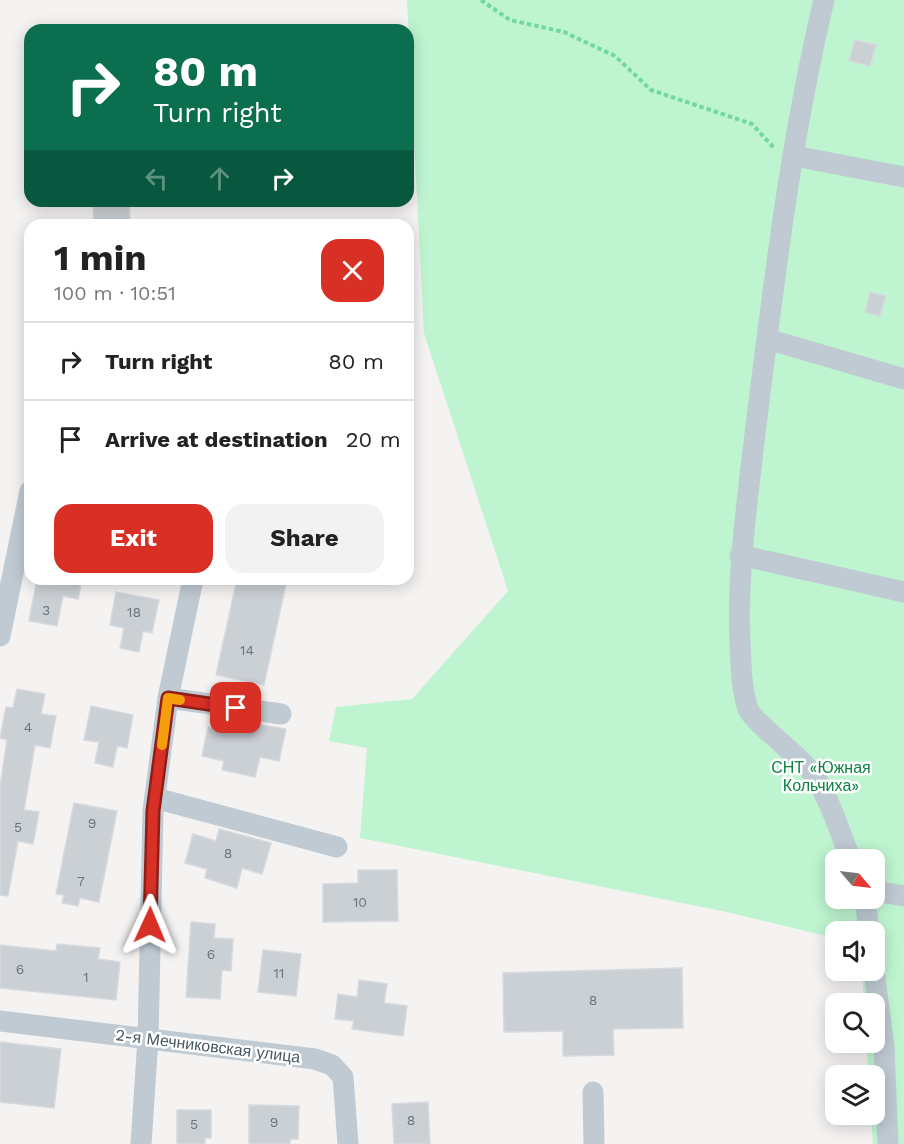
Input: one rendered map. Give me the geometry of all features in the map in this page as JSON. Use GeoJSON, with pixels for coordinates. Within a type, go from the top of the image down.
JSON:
{"type":"FeatureCollection","features":[{"type":"Feature","properties":{"kind":"street"},"geometry":{"type":"LineString","coordinates":[[824,0],[813,45],[793,162],[767,339],[740,555],[741,679],[749,712],[810,771],[821,788],[846,849]]}},
{"type":"Feature","properties":{"kind":"street"},"geometry":{"type":"LineString","coordinates":[[793,162],[904,177]]}},
{"type":"Feature","properties":{"kind":"street"},"geometry":{"type":"LineString","coordinates":[[767,339],[904,379]]}},
{"type":"Feature","properties":{"kind":"street"},"geometry":{"type":"LineString","coordinates":[[0,636],[24,520]]}},
{"type":"Feature","properties":{"kind":"street"},"geometry":{"type":"LineString","coordinates":[[740,555],[904,592]]}},
{"type":"Feature","properties":{"kind":"street"},"geometry":{"type":"LineString","coordinates":[[141,1144],[148,1039],[155,798],[168,698],[192,585]]}},
{"type":"Feature","properties":{"kind":"street"},"geometry":{"type":"LineString","coordinates":[[168,698],[281,714]]}},
{"type":"Feature","properties":{"kind":"street"},"geometry":{"type":"LineString","coordinates":[[155,798],[337,847]]}},
{"type":"Feature","properties":{"kind":"street"},"geometry":{"type":"LineString","coordinates":[[885,893],[904,896]]}},
{"type":"Feature","properties":{"kind":"street"},"geometry":{"type":"LineString","coordinates":[[875,981],[884,1047],[888,1144]]}},
{"type":"Feature","properties":{"kind":"street","name":"2-я Мечниковская улица"},"geometry":{"type":"LineString","coordinates":[[0,1021],[315,1059],[332,1065],[343,1077],[348,1144]]}},
{"type":"Feature","properties":{"kind":"street"},"geometry":{"type":"LineString","coordinates":[[593,1092],[594,1144]]}},
{"type":"Feature","properties":{"kind":"path"},"geometry":{"type":"LineString","coordinates":[[481,0],[510,20],[564,32],[615,56],[651,90],[752,124],[793,162]]}},
{"type":"Feature","properties":{"kind":"green space","name":"СНТ «Южная Кольчиха»"},"geometry":{"type":"Polygon","coordinates":[[[407,0],[904,0],[904,1144],[873,1144],[872,1125],[885,1125],[885,1065],[868,1065],[867,1053],[885,1053],[885,993],[863,993],[863,981],[885,981],[885,921],[825,921],[825,936],[722,911],[360,838],[367,748],[329,741],[336,707],[412,699],[508,591],[424,333],[414,137],[414,24],[408,24],[407,0]]]}},
{"type":"Feature","properties":{"kind":"building"},"geometry":{"type":"Polygon","coordinates":[[[855,40],[876,45],[870,66],[849,61],[855,40]]]}},
{"type":"Feature","properties":{"kind":"building"},"geometry":{"type":"Polygon","coordinates":[[[93,207],[129,207],[130,219],[94,219],[93,207]]]}},
{"type":"Feature","properties":{"kind":"building"},"geometry":{"type":"Polygon","coordinates":[[[870,292],[886,296],[880,316],[865,312],[870,292]]]}},
{"type":"Feature","properties":{"kind":"building"},"geometry":{"type":"Polygon","coordinates":[[[36,585],[81,585],[78,599],[63,596],[57,626],[29,621],[36,585]]]}},
{"type":"Feature","properties":{"kind":"building"},"geometry":{"type":"Polygon","coordinates":[[[236,585],[286,585],[264,685],[216,675],[236,585]]]}},
{"type":"Feature","properties":{"kind":"building"},"geometry":{"type":"Polygon","coordinates":[[[116,592],[159,600],[152,633],[143,631],[139,652],[120,648],[124,628],[110,625],[116,592]]]}},
{"type":"Feature","properties":{"kind":"building"},"geometry":{"type":"Polygon","coordinates":[[[17,689],[45,694],[41,714],[56,716],[50,748],[35,745],[24,810],[39,812],[33,844],[18,841],[8,896],[0,895],[0,787],[7,740],[0,738],[6,707],[13,708],[17,689]]]}},
{"type":"Feature","properties":{"kind":"building"},"geometry":{"type":"Polygon","coordinates":[[[91,706],[133,715],[127,748],[117,746],[113,767],[95,763],[99,742],[84,740],[91,706]]]}},
{"type":"Feature","properties":{"kind":"building"},"geometry":{"type":"Polygon","coordinates":[[[233,720],[286,729],[279,761],[260,757],[255,777],[222,770],[224,761],[202,756],[208,727],[231,732],[233,720]]]}},
{"type":"Feature","properties":{"kind":"building"},"geometry":{"type":"Polygon","coordinates":[[[74,803],[117,811],[99,902],[80,898],[78,906],[62,903],[64,895],[56,894],[74,803]]]}},
{"type":"Feature","properties":{"kind":"building"},"geometry":{"type":"Polygon","coordinates":[[[219,829],[271,843],[262,874],[242,868],[237,888],[205,878],[207,869],[185,863],[193,834],[216,841],[219,829]]]}},
{"type":"Feature","properties":{"kind":"building"},"geometry":{"type":"Polygon","coordinates":[[[358,870],[397,870],[398,921],[323,922],[323,884],[358,883],[358,870]]]}},
{"type":"Feature","properties":{"kind":"building"},"geometry":{"type":"Polygon","coordinates":[[[191,922],[215,924],[214,938],[233,939],[231,971],[222,970],[220,999],[186,997],[191,922]]]}},
{"type":"Feature","properties":{"kind":"building"},"geometry":{"type":"Polygon","coordinates":[[[57,944],[100,948],[98,959],[120,962],[116,1000],[0,988],[0,945],[56,951],[57,944]]]}},
{"type":"Feature","properties":{"kind":"building"},"geometry":{"type":"Polygon","coordinates":[[[263,950],[301,954],[296,996],[258,992],[263,950]]]}},
{"type":"Feature","properties":{"kind":"building"},"geometry":{"type":"Polygon","coordinates":[[[682,968],[683,1028],[613,1029],[614,1055],[563,1056],[563,1031],[504,1032],[503,973],[682,968]]]}},
{"type":"Feature","properties":{"kind":"building"},"geometry":{"type":"Polygon","coordinates":[[[359,980],[387,984],[384,1003],[407,1006],[403,1036],[352,1029],[354,1021],[335,1019],[338,994],[357,997],[359,980]]]}},
{"type":"Feature","properties":{"kind":"building"},"geometry":{"type":"Polygon","coordinates":[[[0,1042],[61,1049],[54,1108],[0,1102],[0,1042]]]}},
{"type":"Feature","properties":{"kind":"building"},"geometry":{"type":"Polygon","coordinates":[[[428,1102],[430,1144],[394,1144],[392,1104],[428,1102]]]}},
{"type":"Feature","properties":{"kind":"building"},"geometry":{"type":"Polygon","coordinates":[[[249,1105],[299,1106],[298,1139],[290,1139],[290,1144],[249,1144],[249,1105]]]}},
{"type":"Feature","properties":{"kind":"building"},"geometry":{"type":"Polygon","coordinates":[[[177,1110],[211,1110],[211,1138],[205,1138],[205,1144],[177,1144],[177,1110]]]}},
{"type":"Feature","properties":{"kind":"slow traffic"},"geometry":{"type":"LineString","coordinates":[[162,745],[168,698],[180,700]]}},
{"type":"Feature","properties":{"kind":"route"},"geometry":{"type":"LineString","coordinates":[[150,925],[153,811],[168,698],[236,708]]}}]}
